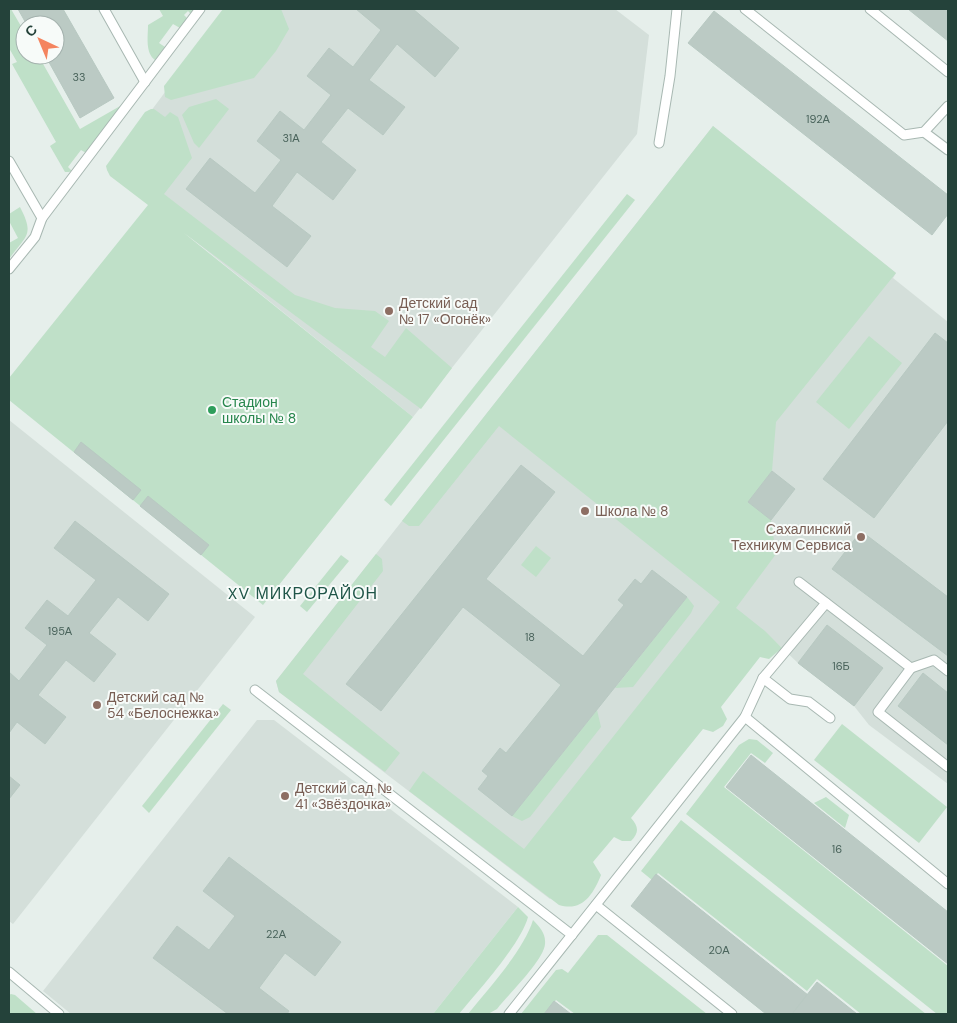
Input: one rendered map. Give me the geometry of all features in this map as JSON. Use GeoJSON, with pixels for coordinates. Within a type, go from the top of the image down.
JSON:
{"type":"FeatureCollection","features":[{"type":"Feature","properties":{"kind":"lane"},"geometry":{"type":"LineString","coordinates":[[104,9],[145,82]]}},
{"type":"Feature","properties":{"kind":"lane"},"geometry":{"type":"LineString","coordinates":[[9,269],[35,238],[42,218],[200,9]]}},
{"type":"Feature","properties":{"kind":"lane"},"geometry":{"type":"LineString","coordinates":[[659,143],[670,76],[677,9]]}},
{"type":"Feature","properties":{"kind":"lane"},"geometry":{"type":"LineString","coordinates":[[745,9],[904,135],[924,132],[948,106]]}},
{"type":"Feature","properties":{"kind":"lane"},"geometry":{"type":"LineString","coordinates":[[870,9],[948,72]]}},
{"type":"Feature","properties":{"kind":"lane"},"geometry":{"type":"LineString","coordinates":[[924,132],[948,150]]}},
{"type":"Feature","properties":{"kind":"lane"},"geometry":{"type":"LineString","coordinates":[[9,161],[42,218]]}},
{"type":"Feature","properties":{"kind":"lane"},"geometry":{"type":"LineString","coordinates":[[800,582],[911,668]]}},
{"type":"Feature","properties":{"kind":"lane"},"geometry":{"type":"LineString","coordinates":[[508,1014],[746,717],[763,678],[826,603]]}},
{"type":"Feature","properties":{"kind":"lane"},"geometry":{"type":"LineString","coordinates":[[948,671],[934,660],[911,668],[878,712],[948,768]]}},
{"type":"Feature","properties":{"kind":"lane"},"geometry":{"type":"LineString","coordinates":[[763,678],[790,699],[809,702],[830,718]]}},
{"type":"Feature","properties":{"kind":"lane"},"geometry":{"type":"LineString","coordinates":[[255,690],[572,935]]}},
{"type":"Feature","properties":{"kind":"lane"},"geometry":{"type":"LineString","coordinates":[[746,717],[948,884]]}},
{"type":"Feature","properties":{"kind":"lane"},"geometry":{"type":"LineString","coordinates":[[596,905],[732,1014]]}},
{"type":"Feature","properties":{"kind":"lane"},"geometry":{"type":"LineString","coordinates":[[9,972],[60,1014]]}},
{"type":"Feature","properties":{"kind":"shaded area","name":"Детский сад № 17 «Огонёк»"},"geometry":{"type":"Polygon","coordinates":[[[227,9],[615,9],[649,35],[637,134],[413,417],[107,170],[227,9]]]}},
{"type":"Feature","properties":{"kind":"shaded area","name":"Школа № 8"},"geometry":{"type":"Polygon","coordinates":[[[713,126],[896,273],[893,278],[948,322],[948,784],[869,725],[854,706],[798,663],[765,632],[550,899],[279,692],[276,681],[713,126]]]}},
{"type":"Feature","properties":{"kind":"shaded area","name":"Детский сад № 54 «Белоснежка»"},"geometry":{"type":"Polygon","coordinates":[[[9,420],[255,617],[13,924],[9,921],[9,420]]]}},
{"type":"Feature","properties":{"kind":"shaded area","name":"Детский сад № 41 «Звёздочка»"},"geometry":{"type":"Polygon","coordinates":[[[257,720],[274,720],[518,907],[433,1014],[71,1014],[43,991],[257,720]]]}},
{"type":"Feature","properties":{"kind":"green space"},"geometry":{"type":"Polygon","coordinates":[[[9,9],[11,9],[15,16],[15,58],[9,48],[9,9]]]}},
{"type":"Feature","properties":{"kind":"green space"},"geometry":{"type":"Polygon","coordinates":[[[159,9],[194,9],[191,14],[188,11],[184,15],[187,18],[180,28],[173,24],[159,43],[165,47],[155,60],[148,49],[148,25],[163,16],[159,9]]]}},
{"type":"Feature","properties":{"kind":"green space"},"geometry":{"type":"Polygon","coordinates":[[[223,9],[281,9],[289,29],[276,51],[254,78],[171,100],[165,97],[164,86],[223,9]]]}},
{"type":"Feature","properties":{"kind":"green space"},"geometry":{"type":"Polygon","coordinates":[[[12,64],[44,65],[80,129],[122,105],[86,153],[81,150],[68,167],[72,171],[65,172],[50,146],[56,142],[12,64]]]}},
{"type":"Feature","properties":{"kind":"green space"},"geometry":{"type":"Polygon","coordinates":[[[216,99],[229,109],[199,148],[194,143],[182,115],[189,107],[216,99]]]}},
{"type":"Feature","properties":{"kind":"green space","name":"Стадион школы № 8"},"geometry":{"type":"Polygon","coordinates":[[[151,109],[165,117],[170,112],[178,117],[192,158],[164,194],[295,295],[335,308],[375,311],[389,321],[371,347],[385,357],[406,328],[452,368],[421,409],[184,233],[413,417],[263,605],[9,400],[9,378],[148,205],[110,176],[106,166],[145,112],[151,109]]]}},
{"type":"Feature","properties":{"kind":"green space"},"geometry":{"type":"Polygon","coordinates":[[[713,126],[896,273],[776,422],[772,471],[748,502],[771,520],[776,554],[736,608],[765,631],[782,648],[769,659],[760,657],[721,707],[727,719],[723,726],[713,732],[703,729],[631,818],[637,829],[634,838],[631,841],[622,841],[614,837],[593,862],[601,875],[590,895],[580,904],[567,907],[559,905],[409,791],[423,771],[524,849],[720,602],[499,426],[419,526],[409,526],[402,521],[713,126]]]}},
{"type":"Feature","properties":{"kind":"green space"},"geometry":{"type":"Polygon","coordinates":[[[627,194],[635,200],[391,506],[384,500],[627,194]]]}},
{"type":"Feature","properties":{"kind":"green space"},"geometry":{"type":"Polygon","coordinates":[[[20,207],[28,230],[24,240],[9,259],[9,243],[18,238],[9,221],[9,214],[20,207]]]}},
{"type":"Feature","properties":{"kind":"green space"},"geometry":{"type":"Polygon","coordinates":[[[869,336],[902,363],[849,429],[816,402],[869,336]]]}},
{"type":"Feature","properties":{"kind":"green space"},"geometry":{"type":"Polygon","coordinates":[[[536,546],[551,558],[536,577],[521,565],[536,546]]]}},
{"type":"Feature","properties":{"kind":"green space"},"geometry":{"type":"Polygon","coordinates":[[[376,554],[382,559],[383,571],[303,674],[400,753],[385,772],[279,692],[276,681],[376,554]]]}},
{"type":"Feature","properties":{"kind":"green space"},"geometry":{"type":"Polygon","coordinates":[[[341,555],[349,561],[307,612],[300,606],[341,555]]]}},
{"type":"Feature","properties":{"kind":"green space"},"geometry":{"type":"Polygon","coordinates":[[[687,597],[694,606],[691,613],[633,687],[615,688],[687,597]]]}},
{"type":"Feature","properties":{"kind":"green space"},"geometry":{"type":"Polygon","coordinates":[[[223,704],[231,710],[149,813],[142,806],[223,704]]]}},
{"type":"Feature","properties":{"kind":"green space"},"geometry":{"type":"Polygon","coordinates":[[[597,710],[601,727],[530,817],[522,821],[512,816],[597,710]]]}},
{"type":"Feature","properties":{"kind":"green space"},"geometry":{"type":"Polygon","coordinates":[[[842,724],[947,807],[919,843],[814,760],[842,724]]]}},
{"type":"Feature","properties":{"kind":"green space"},"geometry":{"type":"Polygon","coordinates":[[[749,739],[757,740],[773,753],[765,763],[751,753],[724,787],[948,966],[948,1014],[937,1014],[686,814],[739,745],[749,739]]]}},
{"type":"Feature","properties":{"kind":"green space"},"geometry":{"type":"Polygon","coordinates":[[[826,797],[849,815],[845,828],[814,803],[826,797]]]}},
{"type":"Feature","properties":{"kind":"green space"},"geometry":{"type":"Polygon","coordinates":[[[681,820],[926,1014],[861,1014],[817,979],[807,991],[658,873],[652,880],[641,871],[681,820]]]}},
{"type":"Feature","properties":{"kind":"green space"},"geometry":{"type":"Polygon","coordinates":[[[518,907],[528,917],[517,940],[498,967],[459,1014],[433,1014],[518,907]]]}},
{"type":"Feature","properties":{"kind":"green space"},"geometry":{"type":"Polygon","coordinates":[[[533,920],[545,937],[545,944],[539,959],[497,1009],[488,1014],[468,1014],[514,956],[533,920]]]}},
{"type":"Feature","properties":{"kind":"green space"},"geometry":{"type":"Polygon","coordinates":[[[598,935],[607,935],[707,1014],[575,1014],[556,1000],[544,1014],[521,1014],[556,970],[562,969],[568,973],[598,935]]]}},
{"type":"Feature","properties":{"kind":"green space"},"geometry":{"type":"Polygon","coordinates":[[[9,995],[15,995],[37,1014],[9,1014],[9,995]]]}},
{"type":"Feature","properties":{"kind":"building"},"geometry":{"type":"Polygon","coordinates":[[[18,9],[63,9],[114,98],[80,118],[51,65],[65,65],[65,15],[21,15],[18,9]]]}},
{"type":"Feature","properties":{"kind":"building"},"geometry":{"type":"Polygon","coordinates":[[[356,9],[413,9],[459,48],[435,77],[397,44],[369,80],[405,107],[383,135],[348,108],[321,142],[356,170],[333,200],[297,172],[272,206],[311,236],[287,267],[186,189],[210,158],[255,193],[281,160],[257,141],[280,111],[304,130],[331,95],[307,76],[329,48],[353,67],[381,30],[356,9]]]}},
{"type":"Feature","properties":{"kind":"building"},"geometry":{"type":"Polygon","coordinates":[[[908,9],[948,9],[948,41],[908,9]]]}},
{"type":"Feature","properties":{"kind":"building"},"geometry":{"type":"Polygon","coordinates":[[[714,11],[948,195],[948,214],[932,235],[688,43],[714,11]]]}},
{"type":"Feature","properties":{"kind":"building"},"geometry":{"type":"Polygon","coordinates":[[[935,333],[948,343],[948,421],[874,518],[823,479],[935,333]]]}},
{"type":"Feature","properties":{"kind":"building"},"geometry":{"type":"Polygon","coordinates":[[[81,442],[141,490],[133,500],[74,452],[81,442]]]}},
{"type":"Feature","properties":{"kind":"building"},"geometry":{"type":"Polygon","coordinates":[[[521,465],[555,492],[486,579],[583,656],[624,605],[618,600],[635,579],[641,584],[652,570],[687,597],[512,816],[478,789],[488,776],[482,771],[500,748],[506,753],[561,685],[477,618],[463,607],[381,711],[346,684],[521,465]]]}},
{"type":"Feature","properties":{"kind":"building"},"geometry":{"type":"Polygon","coordinates":[[[772,471],[795,489],[771,520],[748,502],[772,471]]]}},
{"type":"Feature","properties":{"kind":"building"},"geometry":{"type":"Polygon","coordinates":[[[148,496],[209,545],[201,555],[140,506],[148,496]]]}},
{"type":"Feature","properties":{"kind":"building"},"geometry":{"type":"Polygon","coordinates":[[[75,521],[169,594],[148,621],[118,597],[89,633],[116,654],[94,682],[66,660],[38,695],[66,717],[45,744],[17,722],[9,733],[9,672],[19,681],[47,645],[25,628],[47,600],[68,616],[96,580],[54,548],[75,521]]]}},
{"type":"Feature","properties":{"kind":"building"},"geometry":{"type":"Polygon","coordinates":[[[861,531],[948,597],[948,656],[832,569],[861,531]]]}},
{"type":"Feature","properties":{"kind":"building"},"geometry":{"type":"Polygon","coordinates":[[[827,625],[883,668],[854,706],[798,663],[827,625]]]}},
{"type":"Feature","properties":{"kind":"building"},"geometry":{"type":"Polygon","coordinates":[[[923,673],[948,693],[948,745],[898,706],[923,673]]]}},
{"type":"Feature","properties":{"kind":"building"},"geometry":{"type":"Polygon","coordinates":[[[751,755],[948,912],[948,964],[726,787],[751,755]]]}},
{"type":"Feature","properties":{"kind":"building"},"geometry":{"type":"Polygon","coordinates":[[[9,776],[20,785],[9,799],[9,776]]]}},
{"type":"Feature","properties":{"kind":"building"},"geometry":{"type":"Polygon","coordinates":[[[229,857],[341,942],[315,976],[285,953],[259,988],[289,1011],[287,1014],[228,1014],[153,958],[177,926],[209,950],[235,916],[203,891],[229,857]]]}},
{"type":"Feature","properties":{"kind":"building"},"geometry":{"type":"Polygon","coordinates":[[[656,874],[808,995],[792,1014],[766,1014],[631,906],[656,874]]]}},
{"type":"Feature","properties":{"kind":"building"},"geometry":{"type":"Polygon","coordinates":[[[817,982],[857,1014],[792,1014],[817,982]]]}},
{"type":"Feature","properties":{"kind":"building"},"geometry":{"type":"Polygon","coordinates":[[[554,1001],[571,1014],[544,1014],[554,1001]]]}},
{"type":"Feature","properties":{"kind":"place","name":"Детский сад № 17 «Огонёк»"},"geometry":{"type":"Point","coordinates":[389,311]}},
{"type":"Feature","properties":{"kind":"place","name":"Стадион школы № 8"},"geometry":{"type":"Point","coordinates":[212,410]}},
{"type":"Feature","properties":{"kind":"place","name":"Школа № 8"},"geometry":{"type":"Point","coordinates":[585,511]}},
{"type":"Feature","properties":{"kind":"place","name":"Сахалинский Техникум Сервиса"},"geometry":{"type":"Point","coordinates":[861,537]}},
{"type":"Feature","properties":{"kind":"place","name":"Детский сад № 54 «Белоснежка»"},"geometry":{"type":"Point","coordinates":[97,705]}},
{"type":"Feature","properties":{"kind":"place","name":"Детский сад № 41 «Звёздочка»"},"geometry":{"type":"Point","coordinates":[285,796]}},
{"type":"Feature","properties":{"kind":"district","name":"XV МИКРОРАЙОН"},"geometry":{"type":"Point","coordinates":[303,593]}}]}
